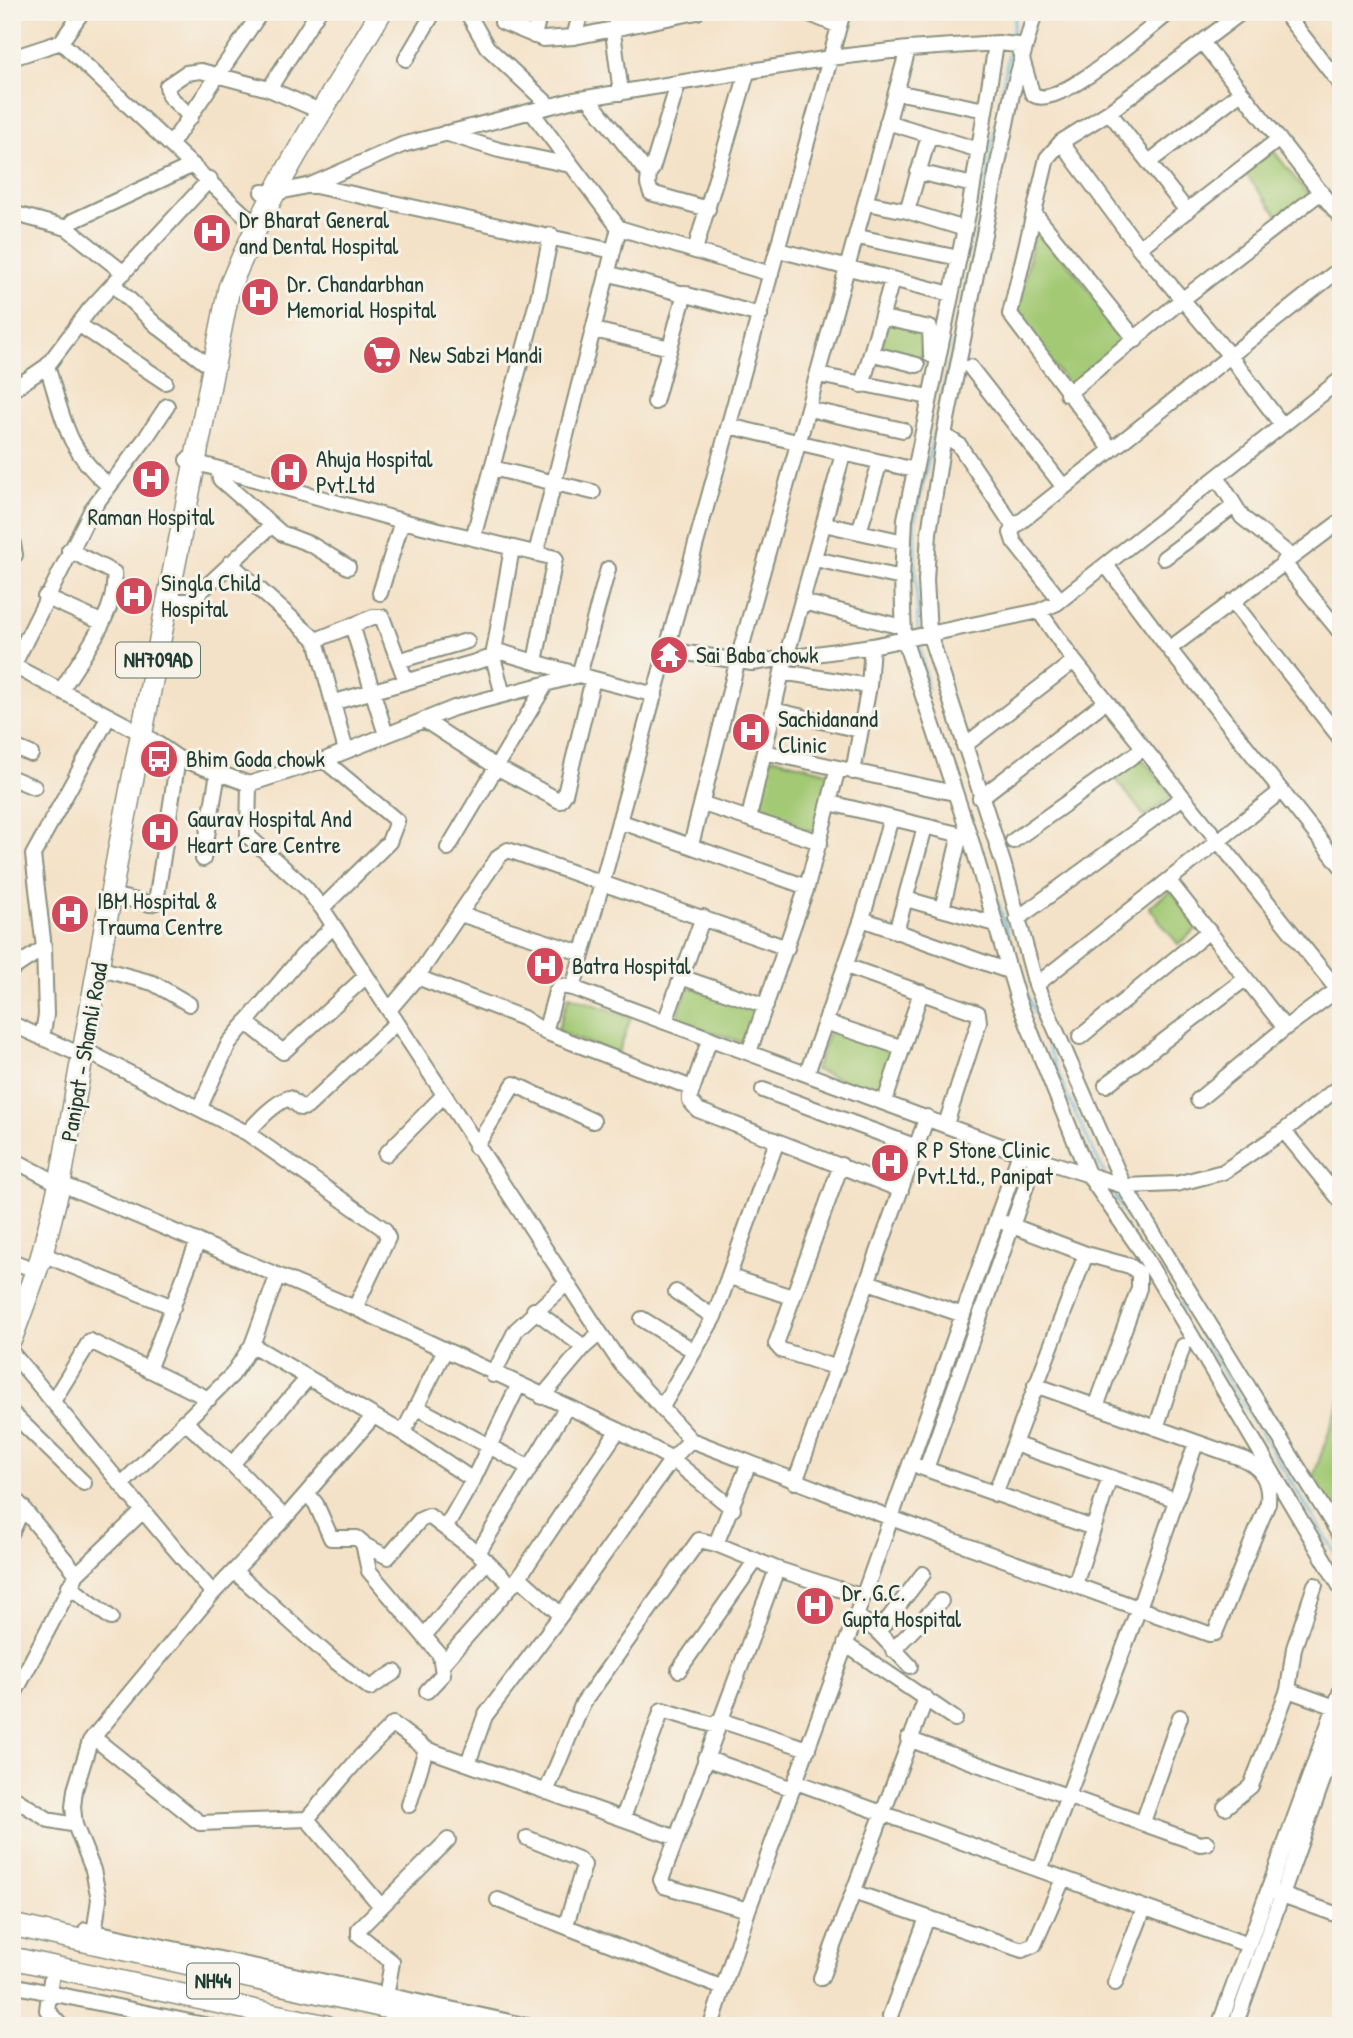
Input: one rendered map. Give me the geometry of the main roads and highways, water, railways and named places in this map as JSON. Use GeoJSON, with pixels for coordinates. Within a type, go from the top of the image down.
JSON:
{"type":"FeatureCollection","features":[{"type":"Feature","properties":{"kind":"highway","name":"Panipat - Shamli Road"},"geometry":{"type":"LineString","coordinates":[[209,363],[218,286],[249,219],[269,192],[317,109],[367,12]]}},
{"type":"Feature","properties":{"kind":"highway","name":"Panipat - Shamli Road"},"geometry":{"type":"LineString","coordinates":[[317,109],[381,12]]}},
{"type":"Feature","properties":{"kind":"highway","name":"Panipat - Shamli Road"},"geometry":{"type":"LineString","coordinates":[[12,1312],[55,1181],[209,363],[229,288],[269,192]]}},
{"type":"Feature","properties":{"kind":"highway","name":"Panipat - Shamli Road"},"geometry":{"type":"LineString","coordinates":[[78,1050],[99,968],[138,731],[169,601],[190,461]]}},
{"type":"Feature","properties":{"kind":"highway","name":"Panipat - Shamli Road"},"geometry":{"type":"LineString","coordinates":[[12,1337],[27,1260]]}},
{"type":"Feature","properties":{"kind":"highway"},"geometry":{"type":"LineString","coordinates":[[12,1925],[94,1937],[385,2000],[470,2026]]}},
{"type":"Feature","properties":{"kind":"highway","name":"NH44"},"geometry":{"type":"LineString","coordinates":[[12,1937],[414,2026]]}},
{"type":"Feature","properties":{"kind":"highway","name":"NH44"},"geometry":{"type":"LineString","coordinates":[[12,1958],[326,2026]]}},
{"type":"Feature","properties":{"kind":"highway"},"geometry":{"type":"LineString","coordinates":[[12,1971],[50,1986],[263,2026]]}},
{"type":"Feature","properties":{"kind":"waterway"},"geometry":{"type":"LineString","coordinates":[[1011,40],[1016,12]]}},
{"type":"Feature","properties":{"kind":"waterway"},"geometry":{"type":"LineString","coordinates":[[973,254],[1009,50]]}},
{"type":"Feature","properties":{"kind":"waterway"},"geometry":{"type":"LineString","coordinates":[[918,632],[914,524],[968,277]]}},
{"type":"Feature","properties":{"kind":"waterway"},"geometry":{"type":"LineString","coordinates":[[919,642],[928,690]]}},
{"type":"Feature","properties":{"kind":"waterway"},"geometry":{"type":"LineString","coordinates":[[984,860],[1028,996],[1069,1100],[1104,1173]]}},
{"type":"Feature","properties":{"kind":"waterway"},"geometry":{"type":"LineString","coordinates":[[1111,1189],[1126,1217]]}},
{"type":"Feature","properties":{"kind":"waterway"},"geometry":{"type":"LineString","coordinates":[[1180,1303],[1341,1562]]}},
{"type":"Feature","properties":{"kind":"place","name":"Dr Bharat General and Dental Hospital"},"geometry":{"type":"Point","coordinates":[212,233]}},
{"type":"Feature","properties":{"kind":"place","name":"Dr. Chandarbhan Memorial Hospital"},"geometry":{"type":"Point","coordinates":[260,297]}},
{"type":"Feature","properties":{"kind":"place","name":"New Sabzi Mandi"},"geometry":{"type":"Point","coordinates":[382,355]}},
{"type":"Feature","properties":{"kind":"place","name":"Ahuja Hospital Pvt.Ltd"},"geometry":{"type":"Point","coordinates":[289,472]}},
{"type":"Feature","properties":{"kind":"place","name":"Raman Hospital"},"geometry":{"type":"Point","coordinates":[151,479]}},
{"type":"Feature","properties":{"kind":"place","name":"Singla Child Hospital"},"geometry":{"type":"Point","coordinates":[134,596]}},
{"type":"Feature","properties":{"kind":"place","name":"Sai Baba chowk"},"geometry":{"type":"Point","coordinates":[669,655]}},
{"type":"Feature","properties":{"kind":"place","name":"Sachidanand Clinic"},"geometry":{"type":"Point","coordinates":[751,732]}},
{"type":"Feature","properties":{"kind":"place","name":"Bhim Goda chowk"},"geometry":{"type":"Point","coordinates":[159,759]}},
{"type":"Feature","properties":{"kind":"place","name":"Gaurav Hospital And Heart Care Centre"},"geometry":{"type":"Point","coordinates":[160,832]}},
{"type":"Feature","properties":{"kind":"place","name":"IBM Hospital & Trauma Centre"},"geometry":{"type":"Point","coordinates":[70,914]}},
{"type":"Feature","properties":{"kind":"place","name":"Batra Hospital"},"geometry":{"type":"Point","coordinates":[545,966]}},
{"type":"Feature","properties":{"kind":"place","name":"R P Stone Clinic Pvt.Ltd., Panipat"},"geometry":{"type":"Point","coordinates":[890,1163]}},
{"type":"Feature","properties":{"kind":"place","name":"Dr. G.C. Gupta Hospital"},"geometry":{"type":"Point","coordinates":[815,1606]}}]}
